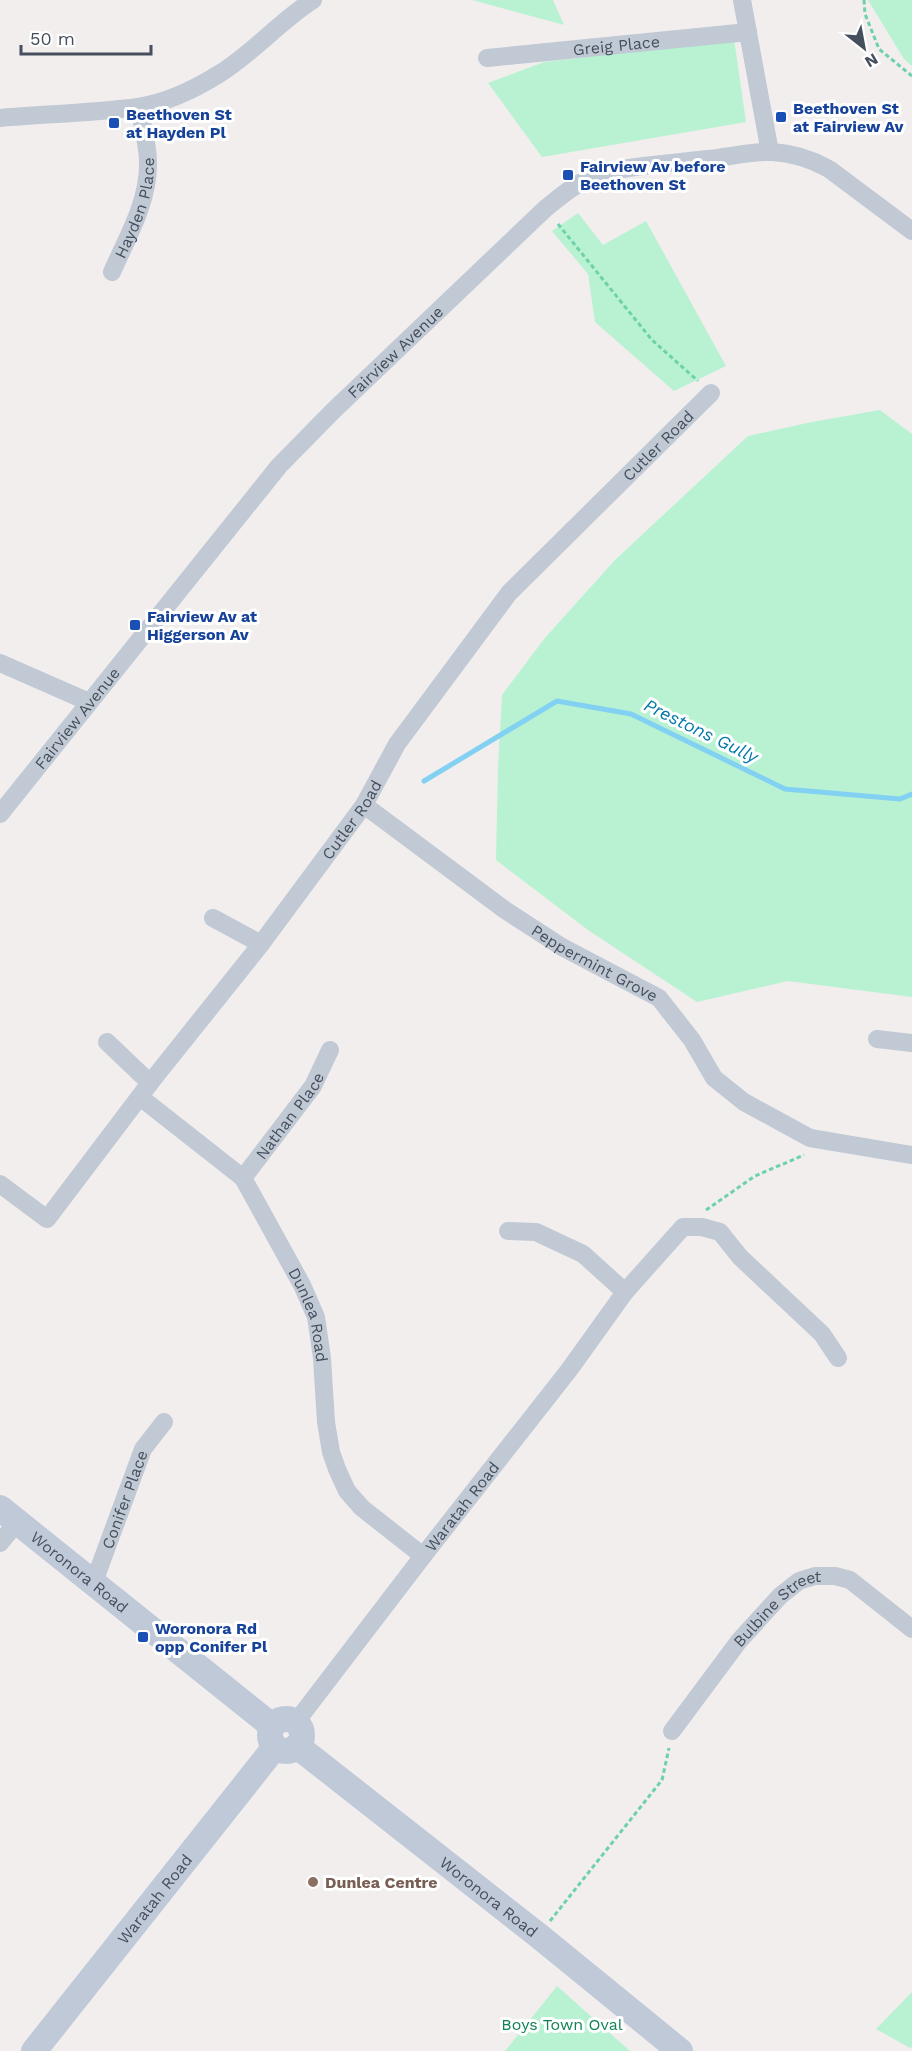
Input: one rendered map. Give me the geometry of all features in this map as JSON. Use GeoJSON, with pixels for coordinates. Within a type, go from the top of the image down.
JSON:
{"type":"FeatureCollection","features":[{"type":"Feature","properties":{"kind":"street"},"geometry":{"type":"LineString","coordinates":[[0,118],[139,107],[170,98],[219,74],[312,0]]}},
{"type":"Feature","properties":{"kind":"street"},"geometry":{"type":"LineString","coordinates":[[742,0],[770,152]]}},
{"type":"Feature","properties":{"kind":"street","name":"Greig Place"},"geometry":{"type":"LineString","coordinates":[[487,58],[748,32]]}},
{"type":"Feature","properties":{"kind":"street","name":"Hayden Place"},"geometry":{"type":"LineString","coordinates":[[112,272],[134,223],[146,188],[148,161],[139,107]]}},
{"type":"Feature","properties":{"kind":"street","name":"Fairview Avenue"},"geometry":{"type":"LineString","coordinates":[[0,814],[279,466],[304,439],[537,216],[568,190],[594,177],[646,165],[770,152],[795,155],[823,166],[912,231]]}},
{"type":"Feature","properties":{"kind":"street","name":"Cutler Road"},"geometry":{"type":"LineString","coordinates":[[0,1184],[47,1219],[145,1090],[261,944],[364,805],[397,744],[509,593],[711,393]]}},
{"type":"Feature","properties":{"kind":"street"},"geometry":{"type":"LineString","coordinates":[[0,663],[89,702]]}},
{"type":"Feature","properties":{"kind":"street","name":"Peppermint Grove"},"geometry":{"type":"LineString","coordinates":[[364,805],[496,903],[562,947],[659,998],[692,1040],[714,1078],[744,1102],[810,1138],[912,1155]]}},
{"type":"Feature","properties":{"kind":"street"},"geometry":{"type":"LineString","coordinates":[[213,918],[261,944]]}},
{"type":"Feature","properties":{"kind":"street"},"geometry":{"type":"LineString","coordinates":[[877,1039],[912,1043]]}},
{"type":"Feature","properties":{"kind":"street","name":"Dunlea Road"},"geometry":{"type":"LineString","coordinates":[[107,1042],[145,1090],[243,1178],[302,1286],[316,1317],[331,1452],[347,1491],[362,1508],[423,1556]]}},
{"type":"Feature","properties":{"kind":"street","name":"Nathan Place"},"geometry":{"type":"LineString","coordinates":[[243,1178],[313,1086],[330,1050]]}},
{"type":"Feature","properties":{"kind":"street"},"geometry":{"type":"LineString","coordinates":[[683,1227],[702,1227],[720,1232],[740,1257],[822,1334],[838,1358]]}},
{"type":"Feature","properties":{"kind":"street","name":"Waratah Road"},"geometry":{"type":"LineString","coordinates":[[34,2051],[285,1735],[569,1370],[625,1292],[683,1227]]}},
{"type":"Feature","properties":{"kind":"street"},"geometry":{"type":"LineString","coordinates":[[508,1230],[536,1232],[583,1254],[625,1292]]}},
{"type":"Feature","properties":{"kind":"street","name":"Conifer Place"},"geometry":{"type":"LineString","coordinates":[[94,1582],[143,1449],[164,1422]]}},
{"type":"Feature","properties":{"kind":"street"},"geometry":{"type":"LineString","coordinates":[[0,1543],[9,1514]]}},
{"type":"Feature","properties":{"kind":"street","name":"Woronora Road"},"geometry":{"type":"LineString","coordinates":[[9,1514],[680,2051]]}},
{"type":"Feature","properties":{"kind":"street","name":"Bulbine Street"},"geometry":{"type":"LineString","coordinates":[[672,1731],[739,1641],[780,1596],[799,1581],[815,1576],[835,1576],[850,1580],[912,1629]]}},
{"type":"Feature","properties":{"kind":"path"},"geometry":{"type":"LineString","coordinates":[[864,0],[865,14],[879,49],[912,76]]}},
{"type":"Feature","properties":{"kind":"path"},"geometry":{"type":"LineString","coordinates":[[558,224],[652,340],[689,373]]}},
{"type":"Feature","properties":{"kind":"path"},"geometry":{"type":"LineString","coordinates":[[683,1227],[755,1176],[804,1156],[810,1138]]}},
{"type":"Feature","properties":{"kind":"path"},"geometry":{"type":"LineString","coordinates":[[538,1936],[662,1780],[672,1731]]}},
{"type":"Feature","properties":{"kind":"green space"},"geometry":{"type":"Polygon","coordinates":[[[472,0],[553,0],[564,25],[472,0]]]}},
{"type":"Feature","properties":{"kind":"green space"},"geometry":{"type":"Polygon","coordinates":[[[868,0],[912,0],[912,66],[904,59],[868,0]]]}},
{"type":"Feature","properties":{"kind":"green space"},"geometry":{"type":"Polygon","coordinates":[[[734,39],[746,122],[542,157],[488,83],[544,62],[734,39]]]}},
{"type":"Feature","properties":{"kind":"green space"},"geometry":{"type":"Polygon","coordinates":[[[578,213],[603,245],[646,221],[726,366],[674,391],[595,322],[588,274],[552,231],[578,213]]]}},
{"type":"Feature","properties":{"kind":"green space"},"geometry":{"type":"Polygon","coordinates":[[[880,410],[912,434],[912,997],[788,981],[697,1002],[588,930],[496,860],[502,695],[544,639],[615,560],[748,436],[880,410]]]}},
{"type":"Feature","properties":{"kind":"green space","name":"Boys Town Oval"},"geometry":{"type":"Polygon","coordinates":[[[557,1986],[630,2051],[505,2051],[557,1986]]]}},
{"type":"Feature","properties":{"kind":"green space"},"geometry":{"type":"Polygon","coordinates":[[[912,1992],[912,2047],[910,2048],[876,2029],[912,1992]]]}},
{"type":"Feature","properties":{"kind":"waterway","name":"Prestons Gully"},"geometry":{"type":"LineString","coordinates":[[424,781],[557,701],[631,714],[785,789],[900,799],[912,794]]}},
{"type":"Feature","properties":{"kind":"place","name":"Beethoven St at Fairview Av"},"geometry":{"type":"Point","coordinates":[781,117]}},
{"type":"Feature","properties":{"kind":"place","name":"Beethoven St at Hayden Pl"},"geometry":{"type":"Point","coordinates":[114,123]}},
{"type":"Feature","properties":{"kind":"place","name":"Fairview Av before Beethoven St"},"geometry":{"type":"Point","coordinates":[568,175]}},
{"type":"Feature","properties":{"kind":"place","name":"Fairview Av at Higgerson Av"},"geometry":{"type":"Point","coordinates":[135,625]}},
{"type":"Feature","properties":{"kind":"place","name":"Woronora Rd opp Conifer Pl"},"geometry":{"type":"Point","coordinates":[143,1637]}},
{"type":"Feature","properties":{"kind":"place","name":"Dunlea Centre"},"geometry":{"type":"Point","coordinates":[313,1882]}}]}
